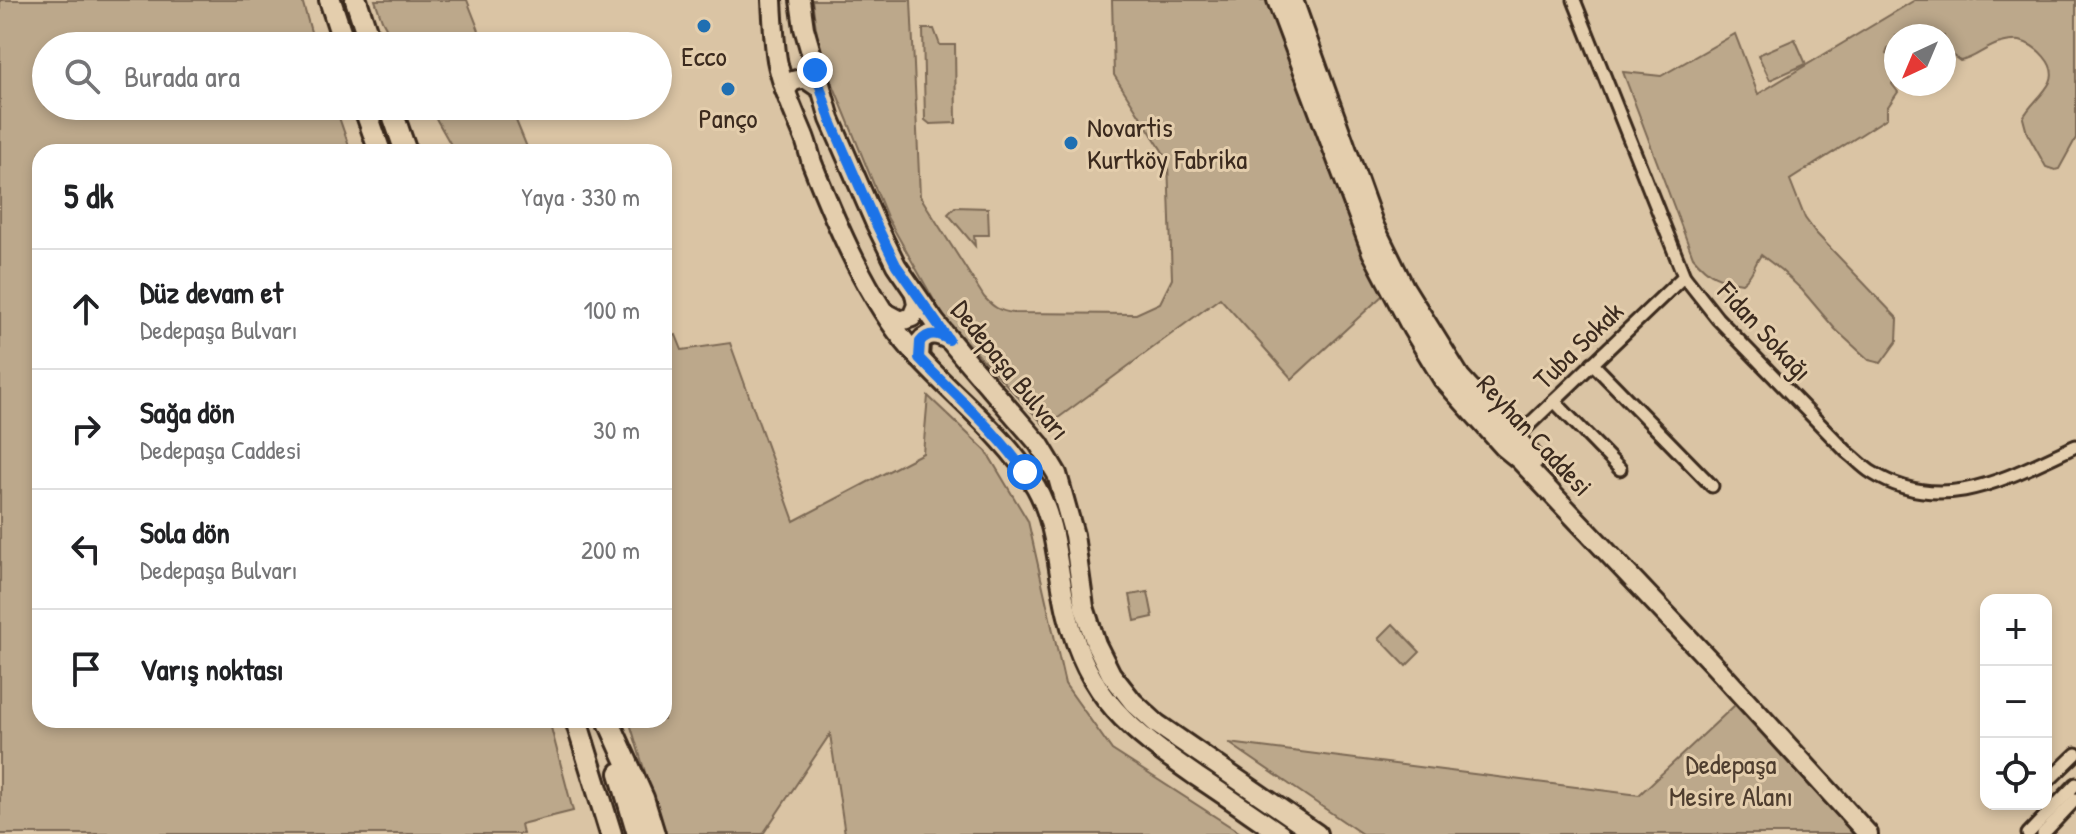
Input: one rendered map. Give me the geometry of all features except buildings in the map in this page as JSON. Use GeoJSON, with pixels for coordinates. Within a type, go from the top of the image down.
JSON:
{"type":"FeatureCollection","features":[{"type":"Feature","properties":{"kind":"highway"},"geometry":{"type":"LineString","coordinates":[[330,0],[340,32]]}},
{"type":"Feature","properties":{"kind":"highway"},"geometry":{"type":"LineString","coordinates":[[356,0],[366,32]]}},
{"type":"Feature","properties":{"kind":"highway"},"geometry":{"type":"LineString","coordinates":[[369,120],[377,144]]}},
{"type":"Feature","properties":{"kind":"highway"},"geometry":{"type":"LineString","coordinates":[[395,120],[403,144]]}},
{"type":"Feature","properties":{"kind":"highway"},"geometry":{"type":"LineString","coordinates":[[578,728],[611,834]]}},
{"type":"Feature","properties":{"kind":"highway"},"geometry":{"type":"LineString","coordinates":[[608,728],[638,834]]}},
{"type":"Feature","properties":{"kind":"highway"},"geometry":{"type":"LineString","coordinates":[[610,728],[643,798],[654,834]]}},
{"type":"Feature","properties":{"kind":"main road","name":"Dedepaşa Bulvarı"},"geometry":{"type":"LineString","coordinates":[[772,0],[776,46],[785,90],[841,233],[901,336],[1008,448],[1037,488],[1053,534],[1068,618],[1086,668],[1116,712],[1148,743],[1281,834]]}},
{"type":"Feature","properties":{"kind":"main road","name":"Dedepaşa Bulvarı"},"geometry":{"type":"LineString","coordinates":[[800,0],[808,44],[830,119],[896,265],[949,340],[1039,444],[1053,467],[1074,535],[1084,607],[1096,644],[1111,674],[1133,702],[1157,724],[1317,834]]}},
{"type":"Feature","properties":{"kind":"main road","name":"Reyhan Caddesi"},"geometry":{"type":"LineString","coordinates":[[1277,0],[1372,252],[1443,379],[1510,443],[1882,834]]}},
{"type":"Feature","properties":{"kind":"main road","name":"Reyhan Caddesi"},"geometry":{"type":"LineString","coordinates":[[1293,0],[1374,226],[1404,287],[1460,377],[1520,460],[1868,834]]}},
{"type":"Feature","properties":{"kind":"main road"},"geometry":{"type":"LineString","coordinates":[[776,46],[784,55],[796,57],[805,51],[808,44]]}},
{"type":"Feature","properties":{"kind":"main road"},"geometry":{"type":"LineString","coordinates":[[785,90],[793,81],[805,78],[821,89]]}},
{"type":"Feature","properties":{"kind":"main road"},"geometry":{"type":"LineString","coordinates":[[886,313],[901,321],[912,317],[917,305],[915,294]]}},
{"type":"Feature","properties":{"kind":"main road"},"geometry":{"type":"LineString","coordinates":[[919,358],[920,342],[927,335],[937,334],[949,340]]}},
{"type":"Feature","properties":{"kind":"street","name":"Fidan Sokağı"},"geometry":{"type":"LineString","coordinates":[[1574,0],[1684,276],[1717,318],[1847,452],[1869,471],[1889,481],[1937,493],[1958,492],[1999,481],[2076,446]]}},
{"type":"Feature","properties":{"kind":"street","name":"Tuba Sokak"},"geometry":{"type":"LineString","coordinates":[[1510,443],[1684,276]]}},
{"type":"Feature","properties":{"kind":"street"},"geometry":{"type":"LineString","coordinates":[[1592,363],[1712,486]]}},
{"type":"Feature","properties":{"kind":"street"},"geometry":{"type":"LineString","coordinates":[[1554,401],[1620,469]]}},
{"type":"Feature","properties":{"kind":"street"},"geometry":{"type":"LineString","coordinates":[[2052,777],[2076,754]]}},
{"type":"Feature","properties":{"kind":"street"},"geometry":{"type":"LineString","coordinates":[[2028,834],[2076,784]]}},
{"type":"Feature","properties":{"kind":"street"},"geometry":{"type":"LineString","coordinates":[[2043,834],[2076,799]]}},
{"type":"Feature","properties":{"kind":"green space"},"geometry":{"type":"Polygon","coordinates":[[[0,0],[302,0],[311,32],[32,32],[32,120],[340,120],[348,144],[32,144],[32,728],[551,728],[573,811],[521,824],[523,834],[0,834],[0,0]]]}},
{"type":"Feature","properties":{"kind":"green space"},"geometry":{"type":"Polygon","coordinates":[[[375,0],[467,0],[480,32],[388,32],[375,0]]]}},
{"type":"Feature","properties":{"kind":"green space"},"geometry":{"type":"Polygon","coordinates":[[[812,0],[911,0],[920,196],[984,297],[993,306],[1013,313],[1136,314],[1160,303],[1172,279],[1168,160],[1114,75],[1112,0],[1269,0],[1344,206],[1383,295],[1292,379],[1220,298],[1046,427],[944,318],[887,217],[819,50],[812,0]]]}},
{"type":"Feature","properties":{"kind":"green space"},"geometry":{"type":"Polygon","coordinates":[[[1915,0],[2076,0],[2076,138],[2059,169],[2046,167],[2027,133],[2023,118],[2052,76],[2048,63],[2033,47],[2020,41],[2005,42],[1960,61],[1956,58],[1956,24],[1884,24],[1884,96],[1895,96],[1887,108],[1887,118],[1790,180],[1805,218],[1816,233],[1898,319],[1897,341],[1881,363],[1869,360],[1835,329],[1802,290],[1761,255],[1742,283],[1714,276],[1693,257],[1623,72],[1661,76],[1735,34],[1758,94],[1915,0]]]}},
{"type":"Feature","properties":{"kind":"green space"},"geometry":{"type":"Polygon","coordinates":[[[923,29],[934,29],[940,45],[955,45],[956,123],[930,124],[925,120],[923,29]]]}},
{"type":"Feature","properties":{"kind":"green space"},"geometry":{"type":"Polygon","coordinates":[[[1795,39],[1806,64],[1770,80],[1758,55],[1795,39]]]}},
{"type":"Feature","properties":{"kind":"green space"},"geometry":{"type":"Polygon","coordinates":[[[437,120],[516,120],[526,144],[450,144],[437,120]]]}},
{"type":"Feature","properties":{"kind":"green space"},"geometry":{"type":"Polygon","coordinates":[[[955,207],[988,208],[989,235],[974,235],[975,246],[948,214],[955,207]]]}},
{"type":"Feature","properties":{"kind":"green space"},"geometry":{"type":"Polygon","coordinates":[[[676,335],[682,350],[730,343],[794,521],[923,453],[928,396],[986,451],[1028,521],[1065,684],[1112,750],[1242,834],[845,834],[830,734],[763,834],[664,834],[631,728],[672,728],[672,336],[676,335]]]}},
{"type":"Feature","properties":{"kind":"green space"},"geometry":{"type":"Polygon","coordinates":[[[1148,592],[1153,617],[1135,621],[1130,595],[1148,592]]]}},
{"type":"Feature","properties":{"kind":"green space"},"geometry":{"type":"Polygon","coordinates":[[[1393,624],[1420,652],[1406,666],[1379,638],[1393,624]]]}},
{"type":"Feature","properties":{"kind":"green space","name":"Dedepaşa Mesire Alanı"},"geometry":{"type":"Polygon","coordinates":[[[1735,705],[1854,834],[1362,834],[1229,743],[1639,795],[1735,705]]]}},
{"type":"Feature","properties":{"kind":"place","name":"Ecco"},"geometry":{"type":"Point","coordinates":[704,26]}},
{"type":"Feature","properties":{"kind":"place","name":"Panço"},"geometry":{"type":"Point","coordinates":[728,89]}},
{"type":"Feature","properties":{"kind":"place","name":"Novartis Kurtköy Fabrika"},"geometry":{"type":"Point","coordinates":[1071,143]}},
{"type":"Feature","properties":{"kind":"route"},"geometry":{"type":"LineString","coordinates":[[815,70],[830,119],[896,265],[949,340],[937,334],[927,335],[920,342],[919,358],[989,427],[1025,472]]}}]}
